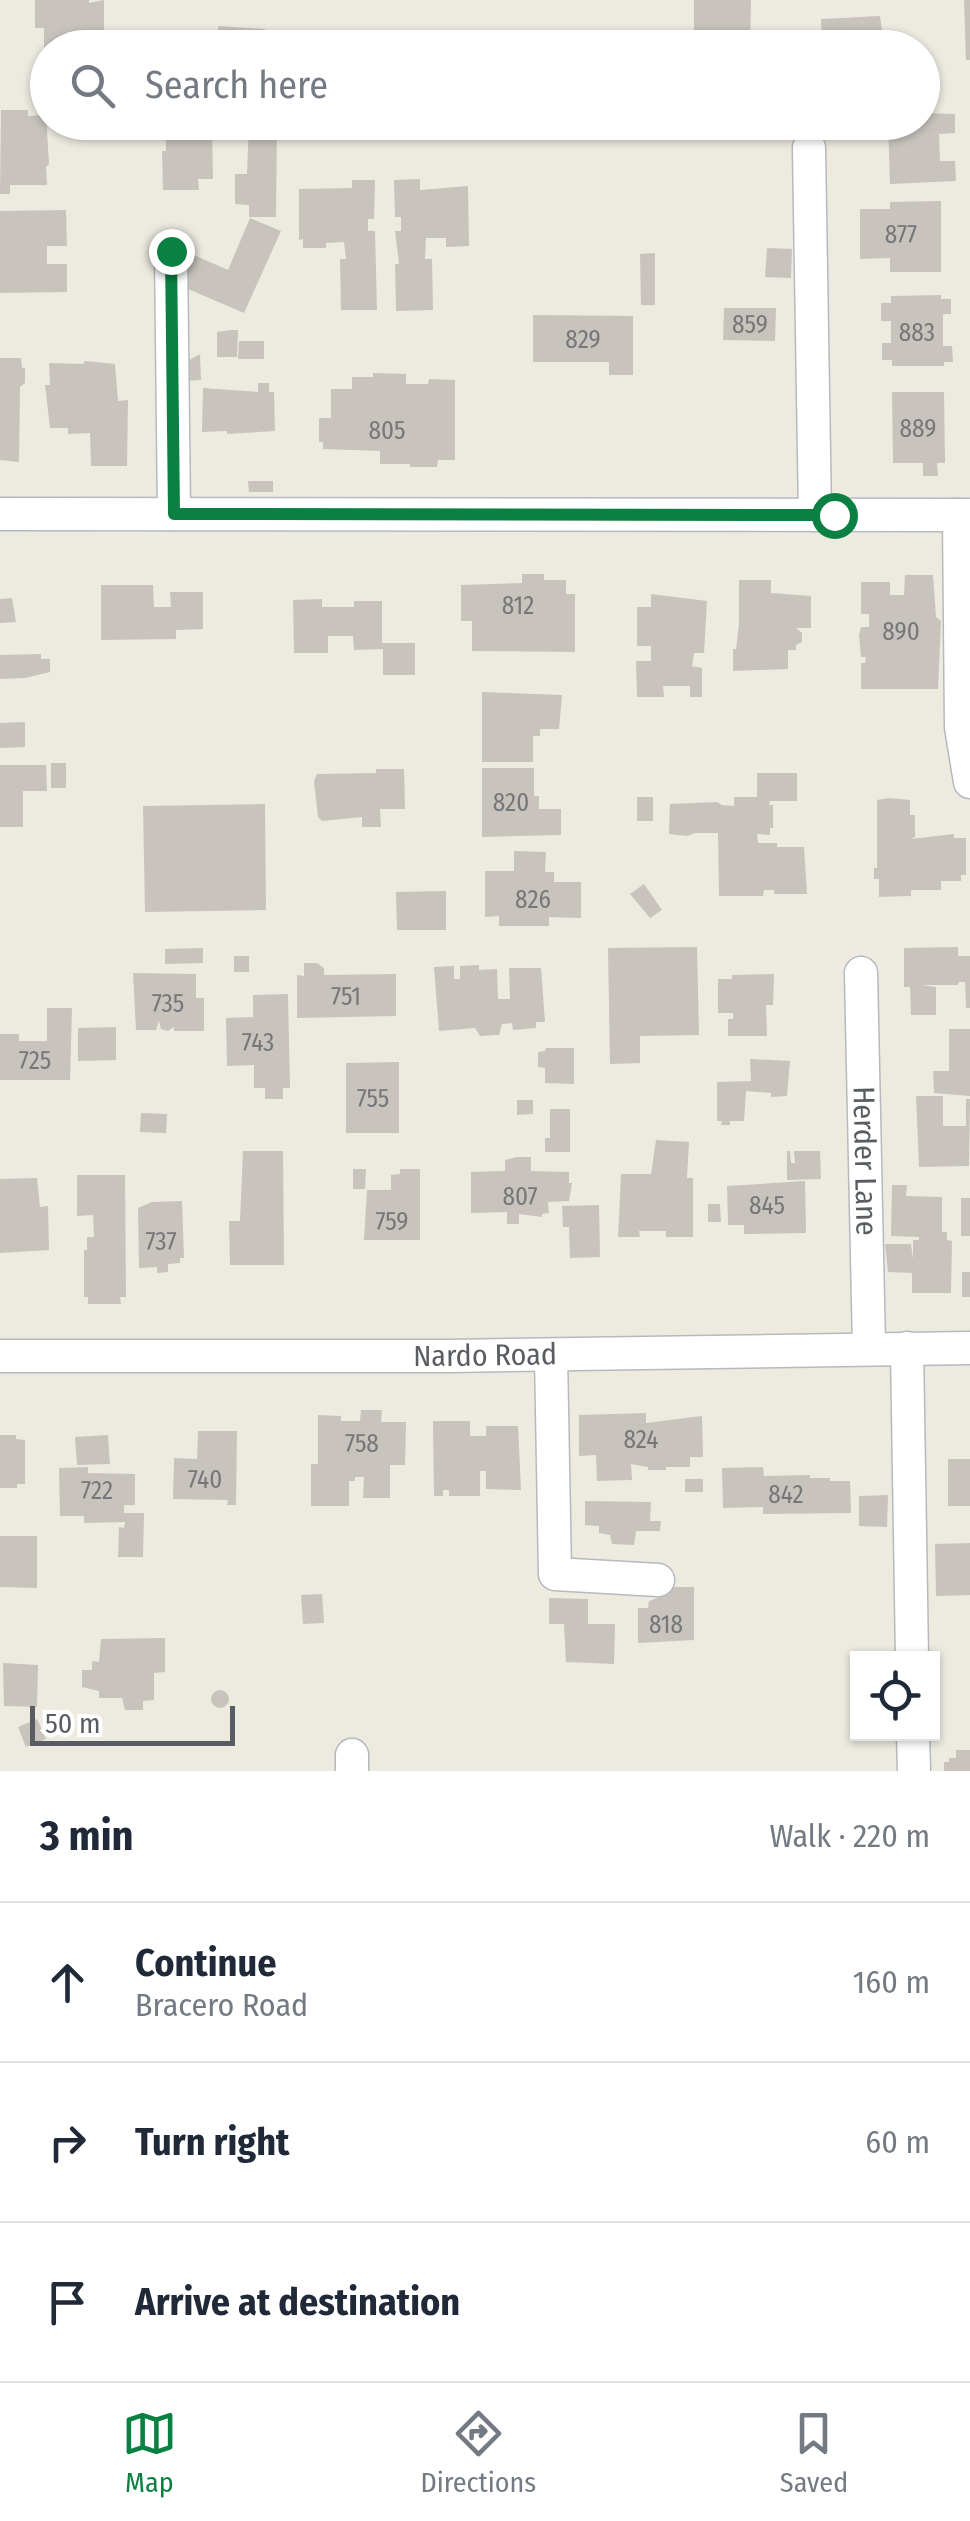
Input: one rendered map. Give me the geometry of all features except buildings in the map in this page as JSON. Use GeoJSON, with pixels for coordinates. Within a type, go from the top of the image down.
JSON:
{"type":"FeatureCollection","features":[{"type":"Feature","properties":{"kind":"street"},"geometry":{"type":"LineString","coordinates":[[809,148],[815,515]]}},
{"type":"Feature","properties":{"kind":"street"},"geometry":{"type":"LineString","coordinates":[[171,251],[174,514]]}},
{"type":"Feature","properties":{"kind":"street"},"geometry":{"type":"LineString","coordinates":[[0,514],[964,515],[961,726],[970,782]]}},
{"type":"Feature","properties":{"kind":"street","name":"Herder Lane"},"geometry":{"type":"LineString","coordinates":[[861,973],[869,1348]]}},
{"type":"Feature","properties":{"kind":"street"},"geometry":{"type":"LineString","coordinates":[[907,1348],[912,1651]]}},
{"type":"Feature","properties":{"kind":"street","name":"Nardo Road"},"geometry":{"type":"LineString","coordinates":[[0,1356],[551,1355],[970,1348]]}},
{"type":"Feature","properties":{"kind":"street"},"geometry":{"type":"LineString","coordinates":[[551,1355],[554,1574],[658,1580]]}},
{"type":"Feature","properties":{"kind":"street"},"geometry":{"type":"LineString","coordinates":[[913,1741],[914,1771]]}},
{"type":"Feature","properties":{"kind":"route"},"geometry":{"type":"LineString","coordinates":[[171,251],[174,514],[834,515]]}}]}
